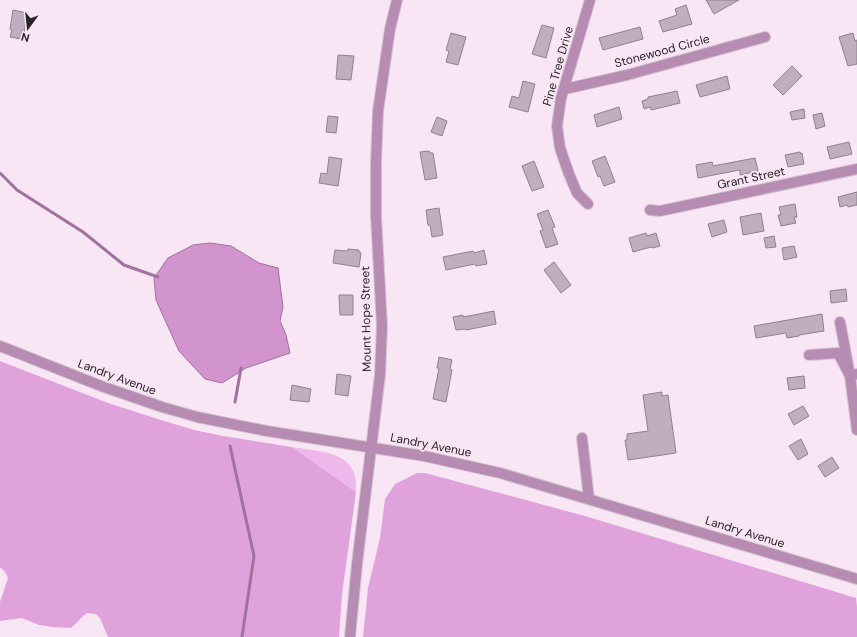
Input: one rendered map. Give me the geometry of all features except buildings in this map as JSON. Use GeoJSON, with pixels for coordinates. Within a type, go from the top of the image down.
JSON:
{"type":"FeatureCollection","features":[{"type":"Feature","properties":{"kind":"street","name":"Mount Hope Street"},"geometry":{"type":"LineString","coordinates":[[350,637],[379,381],[381,350],[380,281],[376,216],[378,111],[390,30],[397,0]]}},
{"type":"Feature","properties":{"kind":"street","name":"Pine Tree Drive"},"geometry":{"type":"LineString","coordinates":[[588,204],[577,192],[569,174],[560,148],[557,126],[558,111],[590,0]]}},
{"type":"Feature","properties":{"kind":"street","name":"Stonewood Circle"},"geometry":{"type":"LineString","coordinates":[[565,89],[627,75],[765,37]]}},
{"type":"Feature","properties":{"kind":"street","name":"Grant Street"},"geometry":{"type":"LineString","coordinates":[[650,210],[660,211],[857,169]]}},
{"type":"Feature","properties":{"kind":"street"},"geometry":{"type":"LineString","coordinates":[[840,322],[853,375],[857,430]]}},
{"type":"Feature","properties":{"kind":"street","name":"Landry Avenue"},"geometry":{"type":"LineString","coordinates":[[0,346],[101,386],[162,407],[197,417],[268,431],[371,447],[470,466],[589,499],[857,579]]}},
{"type":"Feature","properties":{"kind":"street"},"geometry":{"type":"LineString","coordinates":[[809,355],[838,353],[853,375]]}},
{"type":"Feature","properties":{"kind":"street"},"geometry":{"type":"LineString","coordinates":[[582,438],[589,499]]}},
{"type":"Feature","properties":{"kind":"shaded area"},"geometry":{"type":"Polygon","coordinates":[[[210,243],[231,246],[259,263],[278,268],[283,307],[280,321],[286,335],[290,353],[246,368],[222,383],[205,379],[179,351],[156,300],[154,278],[168,258],[193,245],[210,243]]]}},
{"type":"Feature","properties":{"kind":"shaded area"},"geometry":{"type":"Polygon","coordinates":[[[0,361],[108,403],[194,430],[292,447],[356,492],[342,594],[339,637],[108,637],[100,618],[96,614],[87,613],[71,628],[39,625],[22,618],[0,621],[0,602],[8,578],[0,567],[0,361]]]}},
{"type":"Feature","properties":{"kind":"shaded area"},"geometry":{"type":"Polygon","coordinates":[[[292,447],[315,450],[337,456],[345,461],[352,468],[356,478],[356,492],[292,447]]]}},
{"type":"Feature","properties":{"kind":"shaded area"},"geometry":{"type":"Polygon","coordinates":[[[417,473],[425,473],[585,516],[856,598],[857,637],[363,637],[368,588],[380,538],[385,499],[395,484],[417,473]]]}},
{"type":"Feature","properties":{"kind":"waterway"},"geometry":{"type":"LineString","coordinates":[[0,173],[17,190],[83,232],[124,265],[158,277]]}},
{"type":"Feature","properties":{"kind":"waterway"},"geometry":{"type":"LineString","coordinates":[[235,402],[241,368]]}},
{"type":"Feature","properties":{"kind":"waterway"},"geometry":{"type":"LineString","coordinates":[[230,446],[254,556],[242,637]]}}]}
